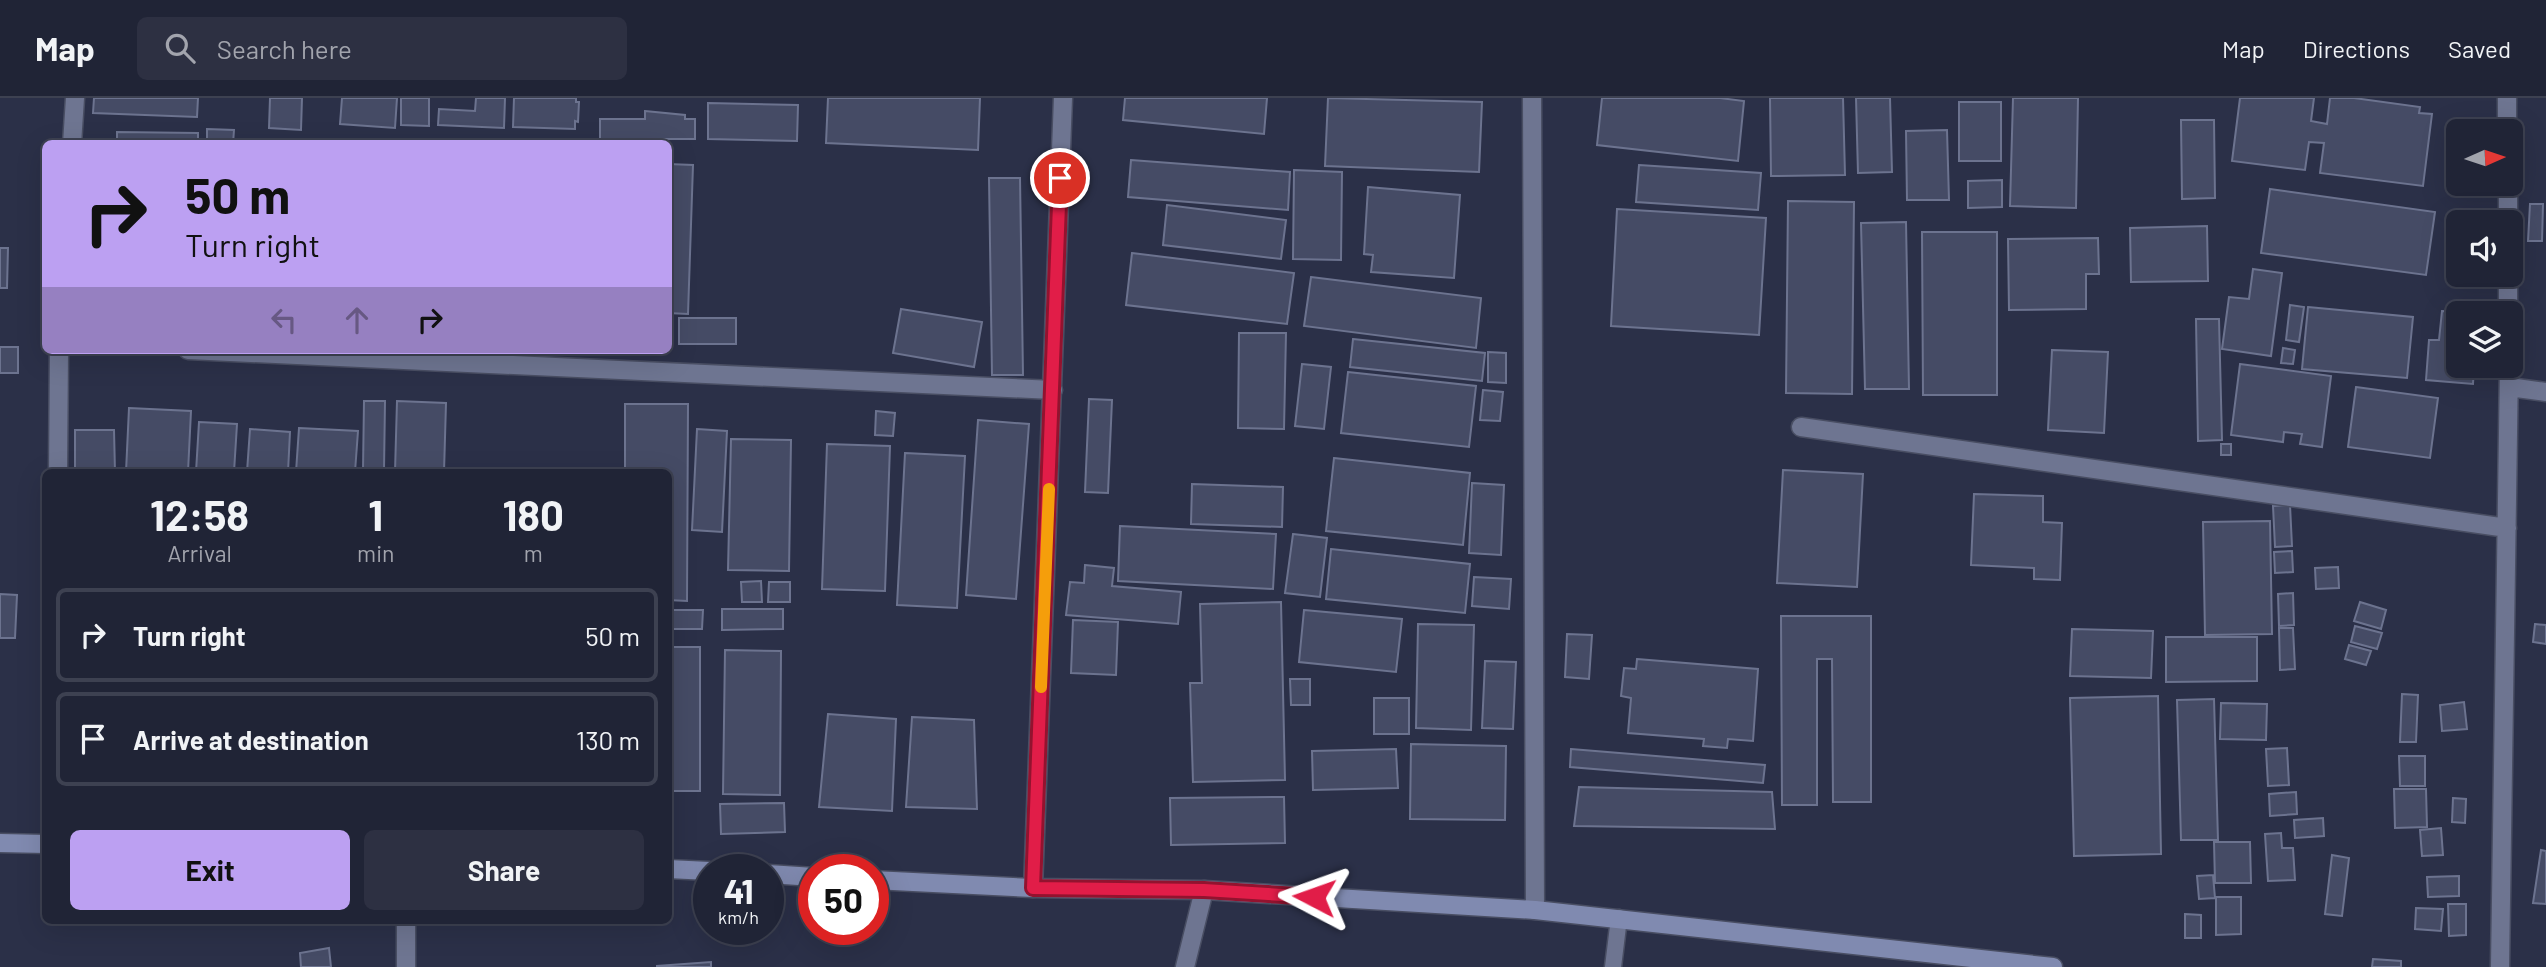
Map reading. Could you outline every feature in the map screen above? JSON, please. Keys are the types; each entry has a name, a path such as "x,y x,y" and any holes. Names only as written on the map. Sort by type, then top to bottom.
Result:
{"main road":[{"path":"0,843 42,844"},
{"path":"672,869 693,870"},
{"path":"889,881 1033,888 1204,890 1535,910 2005,964 2053,967"}],"street":[{"path":"72,140 75,98"},
{"path":"1033,888 1063,98"},
{"path":"1532,98 1535,910"},
{"path":"2507,98 2507,119"},
{"path":"58,469 59,354"},
{"path":"274,354 1053,390"},
{"path":"2500,967 2509,378"},
{"path":"2509,387 2546,392"},
{"path":"1801,427 2507,528"},
{"path":"1185,967 1204,890"},
{"path":"406,924 406,967"}],"lane":[{"path":"1612,967 1619,918"}],"building":[{"path":"94,98 198,98 197,117 93,113"},
{"path":"270,98 302,98 301,130 269,128"},
{"path":"342,98 397,98 395,128 340,124"},
{"path":"401,98 429,98 429,126 401,125"},
{"path":"476,98 505,98 504,128 438,125 439,109 475,111"},
{"path":"514,98 576,98 576,102 579,102 575,129 513,127"},
{"path":"828,98 980,98 978,150 826,143"},
{"path":"1125,98 1267,98 1264,134 1123,120"},
{"path":"1328,98 1482,102 1479,172 1325,166"},
{"path":"1602,98 1720,98 1744,101 1738,161 1597,145"},
{"path":"1770,98 1843,98 1845,175 1771,176"},
{"path":"1856,98 1890,98 1892,172 1858,173"},
{"path":"2013,98 2078,98 2076,208 2010,206"},
{"path":"2240,98 2314,98 2311,121 2327,124 2330,98 2354,98 2420,107 2419,113 2432,114 2423,186 2320,173 2324,143 2309,142 2305,170 2232,161"},
{"path":"1959,102 2001,102 2001,161 1959,161"},
{"path":"708,103 798,105 797,141 708,139"},
{"path":"645,111 685,115 685,119 695,119 695,139 600,139 600,119 645,119"},
{"path":"2181,120 2214,120 2215,198 2182,199"},
{"path":"207,129 234,130 233,140 207,140"},
{"path":"1947,130 1949,200 1907,200 1906,131"},
{"path":"117,132 198,133 198,140 117,140"},
{"path":"1131,160 1290,172 1288,210 1128,197"},
{"path":"672,164 693,165 688,314 672,313"},
{"path":"1639,165 1761,173 1758,210 1636,202"},
{"path":"1294,170 1342,172 1341,260 1293,259"},
{"path":"989,178 1020,178 1023,375 992,375"},
{"path":"2002,180 2002,207 1968,208 1968,181"},
{"path":"1368,187 1460,195 1454,278 1371,272 1373,255 1364,254"},
{"path":"2270,189 2435,212 2426,275 2261,253"},
{"path":"1788,201 1854,202 1852,394 1786,393"},
{"path":"2530,204 2543,204 2542,241 2528,241"},
{"path":"1167,205 1286,220 1281,259 1163,245"},
{"path":"1617,209 1766,218 1759,335 1611,326"},
{"path":"1906,222 1909,389 1865,389 1861,223"},
{"path":"2207,226 2208,281 2131,282 2130,228"},
{"path":"1922,232 1997,232 1997,395 1923,395"},
{"path":"2098,238 2099,274 2086,274 2086,309 2009,310 2008,239"},
{"path":"0,248 8,248 7,288 0,288"},
{"path":"1132,253 1294,273 1287,324 1126,305"},
{"path":"2253,269 2282,273 2271,356 2222,349 2229,297 2249,299"},
{"path":"1311,277 1481,298 1476,348 1304,326"},
{"path":"2290,305 2304,307 2299,342 2286,340"},
{"path":"2308,307 2413,317 2407,378 2302,369"},
{"path":"901,309 982,322 974,367 893,353"},
{"path":"2442,311 2446,311 2446,378 2473,378 2473,384 2426,380 2429,340 2439,340"},
{"path":"679,318 736,318 736,344 679,344"},
{"path":"2196,319 2219,319 2222,440 2198,441"},
{"path":"1239,333 1286,333 1284,429 1238,428"},
{"path":"1353,339 1485,353 1482,381 1350,367"},
{"path":"0,347 18,347 18,373 0,373"},
{"path":"2283,348 2295,350 2293,364 2281,363"},
{"path":"2052,350 2108,352 2104,433 2048,430"},
{"path":"1488,352 1506,353 1506,383 1488,382"},
{"path":"1302,364 1331,367 1324,429 1295,426"},
{"path":"2240,364 2331,376 2322,447 2300,444 2302,434 2284,432 2283,442 2231,435"},
{"path":"1348,372 1476,386 1469,447 1341,433"},
{"path":"2356,387 2438,398 2430,458 2348,447"},
{"path":"1483,390 1503,392 1500,421 1480,420"},
{"path":"1089,399 1112,400 1108,493 1085,492"},
{"path":"364,401 385,401 384,469 363,469"},
{"path":"397,401 446,403 444,469 395,469"},
{"path":"625,404 688,404 687,601 672,600 672,469 625,469"},
{"path":"129,408 191,411 188,469 126,469"},
{"path":"876,411 895,413 893,436 875,435"},
{"path":"978,420 1029,424 1016,599 966,595"},
{"path":"199,422 237,424 234,469 196,469"},
{"path":"299,428 358,431 355,469 296,469"},
{"path":"250,429 290,432 288,469 247,469"},
{"path":"697,429 727,431 722,532 692,530"},
{"path":"75,430 114,430 115,469 75,469"},
{"path":"731,439 791,440 789,571 728,570"},
{"path":"827,444 890,446 885,591 822,589"},
{"path":"2221,444 2231,444 2231,455 2221,455"},
{"path":"905,453 965,456 957,608 897,605"},
{"path":"1334,458 1470,473 1463,545 1326,531"},
{"path":"1783,470 1863,474 1857,587 1777,583"},
{"path":"1472,483 1504,485 1501,555 1469,553"},
{"path":"1192,484 1283,487 1282,527 1191,524"},
{"path":"1974,494 2043,496 2043,522 2062,523 2060,580 2034,579 2034,568 1971,565"},
{"path":"2290,505 2292,546 2275,547 2273,506"},
{"path":"2270,521 2272,634 2205,635 2203,522"},
{"path":"1120,526 1276,534 1273,589 1118,581"},
{"path":"1293,534 1327,538 1320,597 1285,593"},
{"path":"1331,549 1470,564 1465,613 1326,599"},
{"path":"2292,551 2293,572 2275,573 2274,552"},
{"path":"1085,565 1114,568 1112,586 1181,592 1178,624 1066,615 1070,582 1084,583"},
{"path":"2338,567 2339,588 2316,589 2315,568"},
{"path":"1474,577 1511,579 1509,609 1472,606"},
{"path":"761,581 762,602 742,602 741,582"},
{"path":"769,582 790,582 790,602 768,602"},
{"path":"2293,593 2294,625 2279,626 2278,594"},
{"path":"0,594 17,595 15,638 0,638"},
{"path":"1281,602 1285,780 1193,782 1190,683 1202,683 1200,604"},
{"path":"2360,602 2386,610 2381,629 2354,621"},
{"path":"722,609 783,609 783,629 722,630"},
{"path":"672,610 703,610 702,629 672,629"},
{"path":"1304,610 1402,619 1396,672 1299,662"},
{"path":"1781,616 1871,616 1871,802 1833,802 1832,659 1817,659 1817,805 1782,805"},
{"path":"1073,620 1118,622 1116,675 1071,673"},
{"path":"1418,624 1474,625 1471,730 1416,728"},
{"path":"2535,624 2546,625 2546,644 2533,642"},
{"path":"2355,626 2382,633 2377,649 2351,642"},
{"path":"2279,628 2293,628 2295,669 2280,670"},
{"path":"2072,629 2153,631 2151,678 2070,676"},
{"path":"1567,634 1592,635 1589,679 1565,677"},
{"path":"2166,637 2257,637 2257,681 2166,682"},
{"path":"2349,645 2371,651 2366,665 2345,659"},
{"path":"672,647 700,647 700,791 672,791"},
{"path":"725,650 781,651 780,795 723,794"},
{"path":"1637,659 1758,669 1753,741 1728,739 1727,748 1703,746 1704,739 1628,733 1631,698 1621,696 1624,668 1636,669"},
{"path":"1485,661 1516,662 1513,729 1482,728"},
{"path":"1290,679 1310,679 1310,705 1291,705"},
{"path":"2402,694 2418,695 2416,742 2400,742"},
{"path":"2158,696 2161,854 2074,856 2070,698"},
{"path":"1374,698 1409,698 1409,734 1374,734"},
{"path":"2214,699 2218,840 2181,840 2177,700"},
{"path":"2464,702 2467,729 2442,731 2440,705"},
{"path":"2221,703 2267,704 2266,740 2220,739"},
{"path":"828,714 896,719 892,811 819,807"},
{"path":"912,717 974,720 977,809 906,807"},
{"path":"1411,744 1506,746 1505,820 1410,819"},
{"path":"2287,748 2289,785 2268,786 2266,749"},
{"path":"1396,749 1398,788 1313,790 1312,751"},
{"path":"1571,749 1765,765 1763,783 1570,767"},
{"path":"2399,756 2425,756 2425,786 2400,786"},
{"path":"1579,787 1772,792 1775,829 1574,826"},
{"path":"2394,789 2426,789 2427,827 2395,828"},
{"path":"2296,792 2297,814 2270,816 2269,794"},
{"path":"1284,797 1285,843 1171,845 1170,798"},
{"path":"2453,798 2466,799 2465,823 2452,822"},
{"path":"784,803 785,832 721,834 720,804"},
{"path":"2323,818 2324,836 2295,838 2294,820"},
{"path":"2441,828 2443,855 2422,856 2420,830"},
{"path":"2281,833 2282,848 2293,848 2295,880 2268,881 2265,834"},
{"path":"2214,842 2250,842 2251,883 2215,883"},
{"path":"2541,850 2546,851 2546,904 2533,903"},
{"path":"2332,855 2349,858 2342,916 2325,914"},
{"path":"2213,875 2215,898 2199,899 2197,876"},
{"path":"2459,876 2459,896 2428,897 2427,877"},
{"path":"2216,897 2241,897 2241,934 2216,935"},
{"path":"2448,904 2466,904 2466,935 2449,936"},
{"path":"2416,908 2443,909 2441,931 2415,929"},
{"path":"2185,914 2201,915 2201,938 2185,938"},
{"path":"329,948 331,967 301,967 300,953"},
{"path":"2373,959 2401,961 2401,967 2372,967"},
{"path":"711,962 711,967 657,967 657,966"}],"slow traffic":[{"path":"1041,687 1049,489"}],"route":[{"path":"1060,178 1033,888 1204,890 1314,897"}]}
